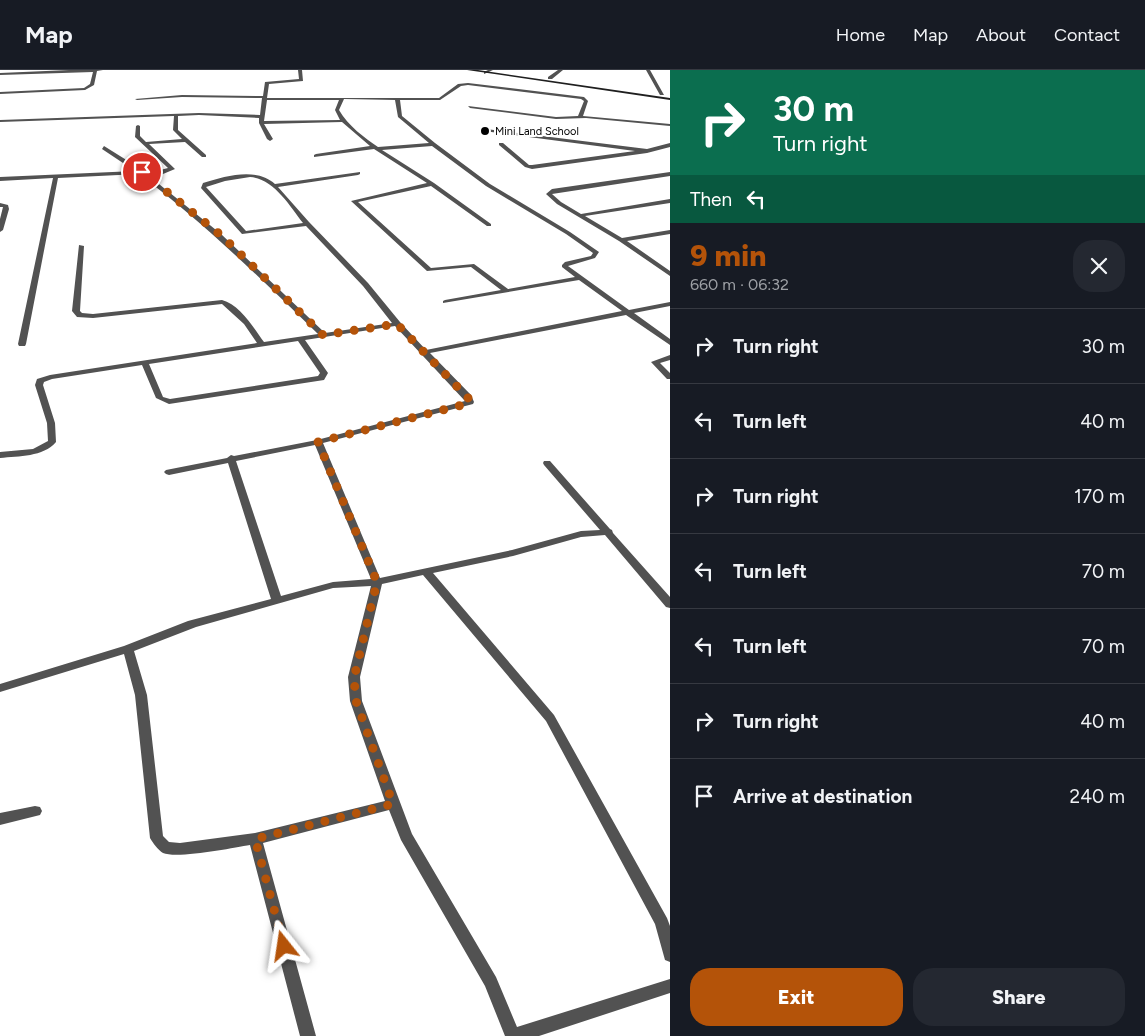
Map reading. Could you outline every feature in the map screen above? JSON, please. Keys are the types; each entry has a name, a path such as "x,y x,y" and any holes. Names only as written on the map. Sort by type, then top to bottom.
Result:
{"main road":[{"path":"469,70 488,71 670,97"},
{"path":"495,70 662,94 670,97"}],"street":[{"path":"0,92 85,88 92,85 95,70"},
{"path":"0,74 6,72 102,70"},
{"path":"270,139 261,123 260,117 267,83 301,80 300,70"},
{"path":"550,78 561,70"},
{"path":"601,70 616,72"},
{"path":"648,70 662,94"},
{"path":"137,99 195,96 341,99 349,96 440,99 460,85 468,84 582,98 586,101 580,117"},
{"path":"397,98 400,116 432,144 488,184 596,252 593,257 563,265 670,343"},
{"path":"341,99 337,110 343,121 377,148 489,225"},
{"path":"470,107 556,118 580,117 670,125"},
{"path":"0,122 176,115 260,117"},
{"path":"176,115 174,128 204,156"},
{"path":"261,123 343,121"},
{"path":"0,179 144,174 161,173 172,169 137,136 138,126"},
{"path":"486,130 647,151"},
{"path":"146,143 186,140"},
{"path":"316,156 377,148 432,144"},
{"path":"501,144 526,166 530,167 647,151 670,145"},
{"path":"152,149 192,145"},
{"path":"104,148 144,174 222,236 323,335"},
{"path":"274,186 358,173"},
{"path":"670,174 549,193 560,203 660,263 670,274"},
{"path":"22,344 56,176"},
{"path":"169,472 318,442 470,402 468,397 397,324 387,309 350,266 265,178 252,176 210,182 203,187 244,233 308,224"},
{"path":"432,184 354,201 430,270 472,265 505,290"},
{"path":"582,215 670,201"},
{"path":"0,205 6,206 1,226"},
{"path":"621,240 670,232"},
{"path":"81,246 76,311 80,315 93,316 222,302 226,303 247,324 262,345"},
{"path":"445,302 580,278"},
{"path":"425,352 670,304"},
{"path":"0,455 39,450 52,442 51,423 39,385 43,379 397,324"},
{"path":"145,363 160,398 169,402 321,378 324,373 300,339"},
{"path":"670,357 655,362 670,377"},
{"path":"318,442 377,582 354,678 356,701 406,836 491,982 514,1036 670,986"},
{"path":"231,458 277,600"},
{"path":"547,463 670,604"},
{"path":"0,688 128,649 192,624 333,585 377,582 513,553 581,534 609,532"},
{"path":"426,572 550,718 662,923 670,955"},
{"path":"128,649 140,695 157,838 166,848 174,849 255,839 393,804"},
{"path":"0,819 35,811"},
{"path":"255,839 308,1036"}],"place":[{"name":"Mini Land School","path":"485,131"}],"route":[{"path":"142,172 222,236 323,335 397,324 470,400 466,404 318,442 377,582 354,678 354,686 356,701 393,804 255,839 284,946"}]}
